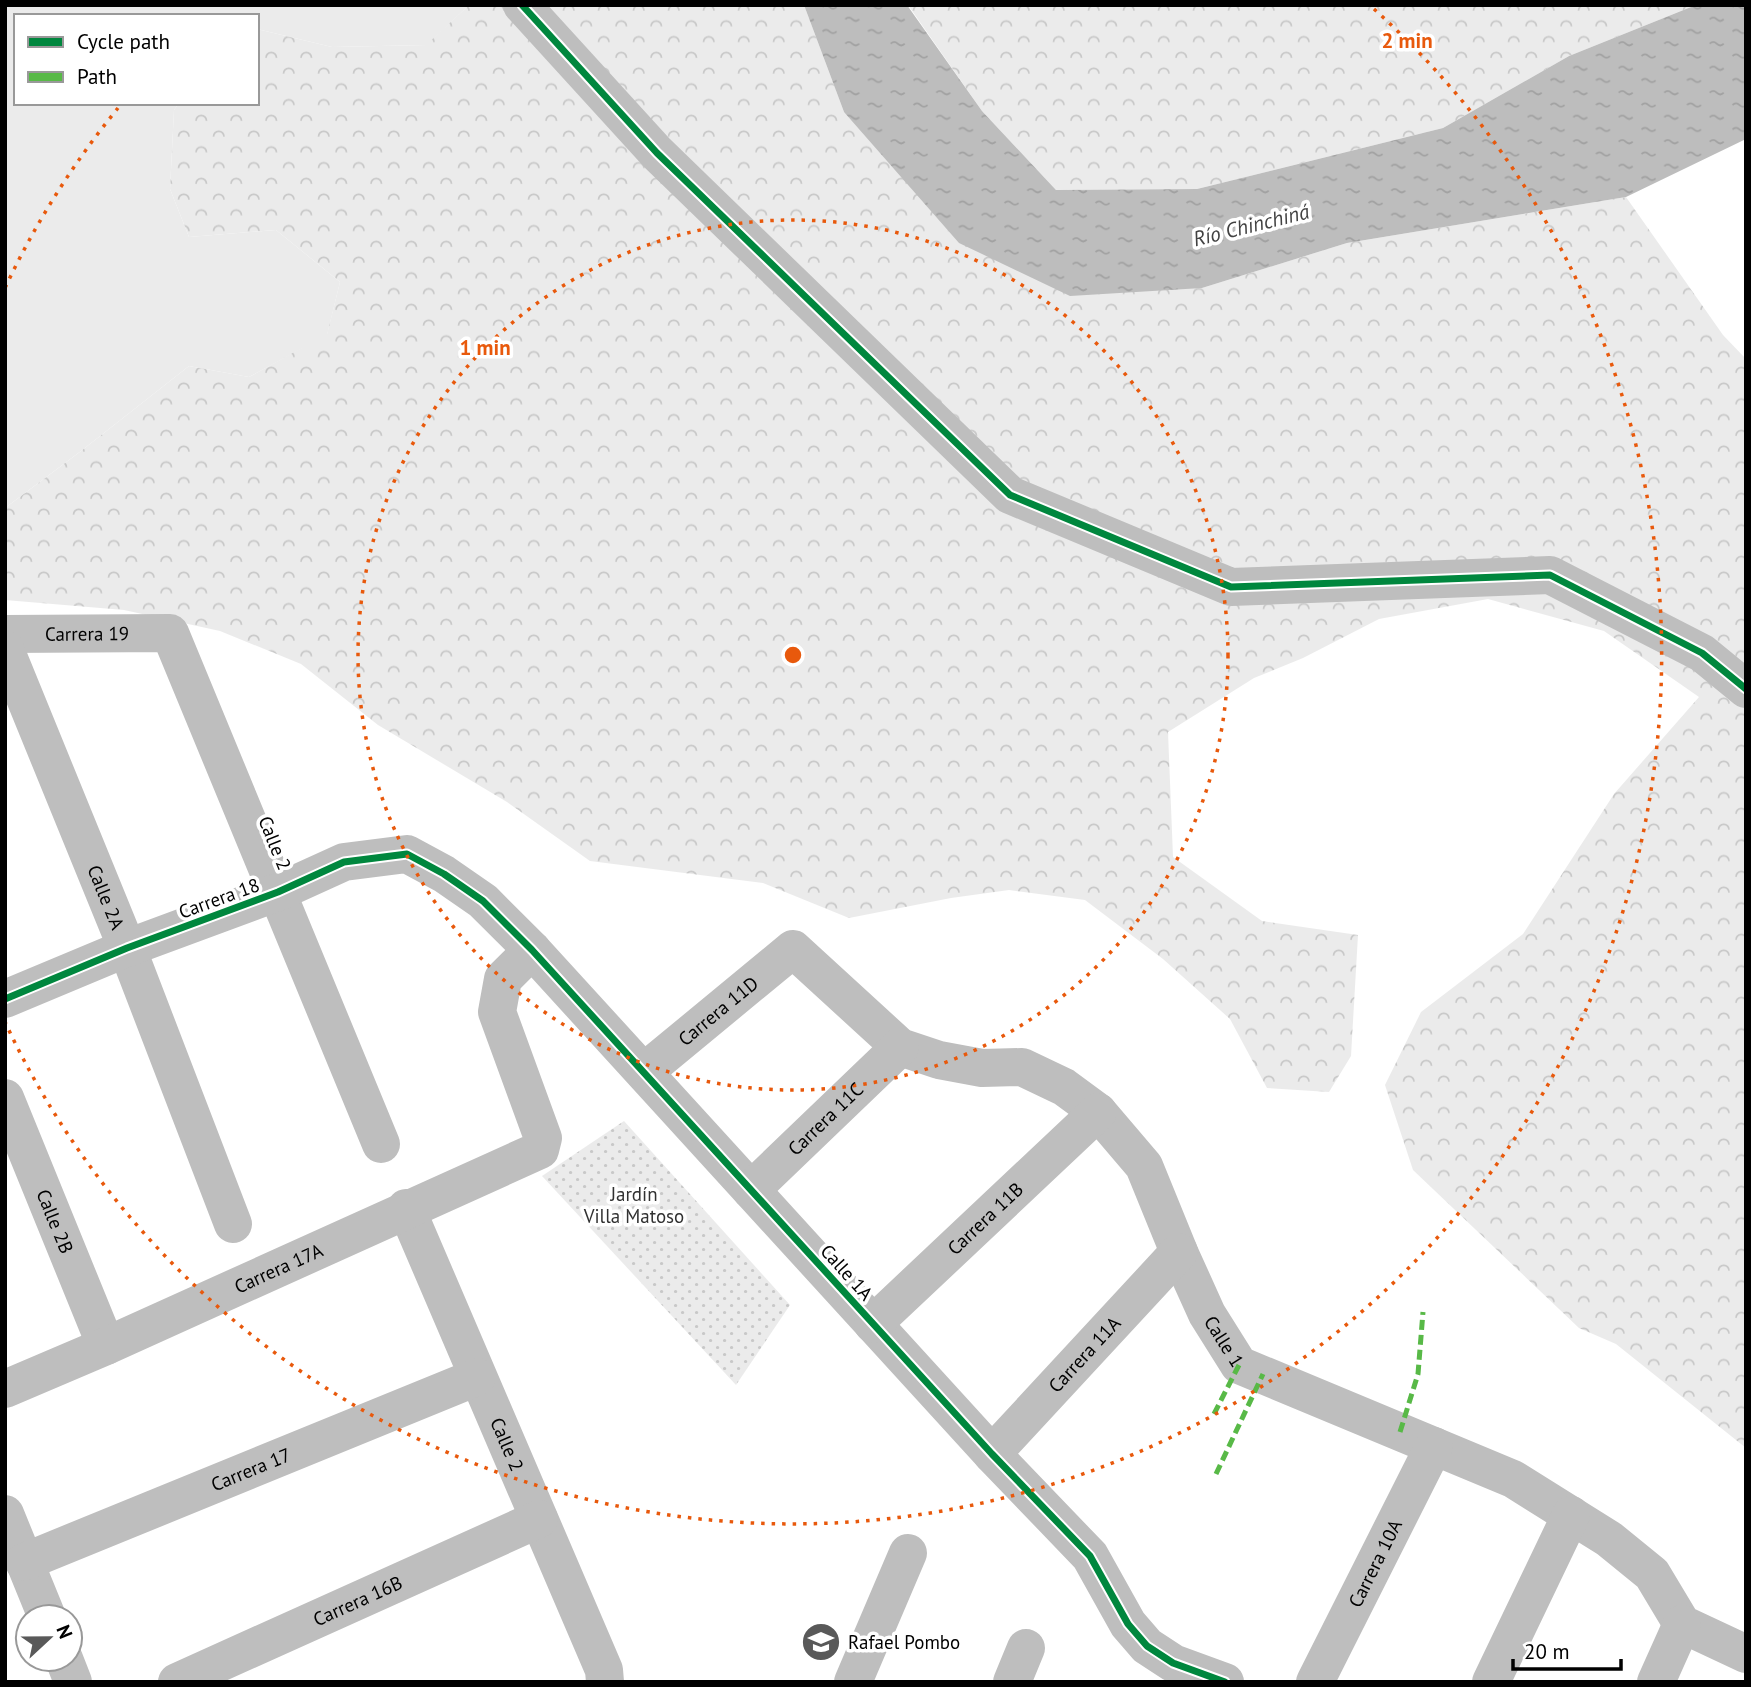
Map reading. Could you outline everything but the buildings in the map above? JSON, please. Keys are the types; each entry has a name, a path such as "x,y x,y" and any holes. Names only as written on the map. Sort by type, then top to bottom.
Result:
{"street":[{"path":"522,5 657,153 1010,495 1231,587 1550,575 1702,653 1746,689"},
{"name":"Carrera 19","path":"5,634 170,633"},
{"name":"Calle 2","path":"170,633 381,1144"},
{"name":"Calle 2A","path":"5,649 127,948 233,1224"},
{"name":"Carrera 18","path":"5,999 127,948 278,892 344,862 407,854 444,874"},
{"name":"Calle 1A","path":"444,874 484,901 532,950 992,1454 1090,1556 1128,1624 1147,1646 1174,1663 1226,1682"},
{"name":"Calle 1","path":"793,949 900,1047 939,1060 982,1068 1022,1067 1064,1087 1098,1112 1144,1166 1207,1314 1239,1364 1513,1479 1609,1538 1652,1574 1682,1623"},
{"name":"Carrera 11D","path":"644,1072 793,949"},
{"name":"Carrera 17A","path":"5,1389 107,1346 406,1208 540,1150 543,1138 497,1012 503,979 532,950"},
{"name":"Carrera 11C","path":"751,1190 900,1047"},
{"name":"Calle 2B","path":"5,1098 107,1346"},
{"name":"Carrera 11B","path":"873,1324 1098,1112"},
{"name":"Calle 2","path":"406,1208 539,1519 596,1678"},
{"name":"Carrera 11A","path":"992,1454 1179,1252"},
{"name":"Carrera 17","path":"24,1562 477,1377"},
{"name":"Carrera 10A","path":"1315,1682 1434,1446"},
{"path":"5,1514 41,1603"},
{"path":"1491,1682 1570,1515"},
{"name":"Carrera 16B","path":"177,1682 539,1519"},
{"path":"853,1682 908,1553"},
{"path":"1656,1682 1682,1623 1746,1654"}],"green space":[{"path":"5,5 469,5 427,45 332,47 259,29 259,14 14,14 14,105 178,105 174,110 170,189 189,237 276,230 340,282 327,335 249,377 189,366 5,508"},
{"path":"469,5 804,5 844,112 1202,288 1347,243 1626,197 1723,335 1746,359 1746,1448 1616,1344 1579,1328 1413,1170 1385,1085 1421,1012 1523,934 1614,794 1699,697 1604,631 1488,599 1379,619 1303,658 1254,678 1168,732 1173,857 1262,921 1358,935 1351,1056 1329,1092 1267,1088 1230,1019 1163,959 1085,900 1009,890 951,898 849,918 763,883 590,861 507,802 378,725 301,664 220,631 124,610 5,600 5,508 189,366 249,377 327,334 340,282 276,230 189,237 170,189 174,110 178,105 259,105 259,29 332,47 426,45"},
{"path":"908,5 1696,5 1569,56 1443,128 1197,189 1056,190 982,111"},
{"name":"Jardín Villa Matoso","path":"624,1121 790,1305 736,1385 542,1176"}],"water":[{"name":"Río Chinchiná","path":"804,5 907,5 982,111 1056,190 1197,189 1443,128 1569,56 1696,5 1746,5 1746,139 1626,197 1347,243 1202,288 1070,296 959,243 844,112"}],"marked path":[{"path":"1400,1432 1418,1374 1423,1312"},
{"path":"1214,1414 1239,1365"},
{"path":"1216,1474 1263,1374"}],"cycle path":[{"path":"522,5 657,153 1010,495 1231,587 1550,575 1702,653 1746,689"},
{"path":"5,999 127,948 278,892 344,862 407,854 444,874 483,901 532,950 992,1454 1090,1556 1128,1624 1147,1646 1173,1663 1225,1682"}],"place":[{"name":"Rafael Pombo","path":"821,1642"}]}
